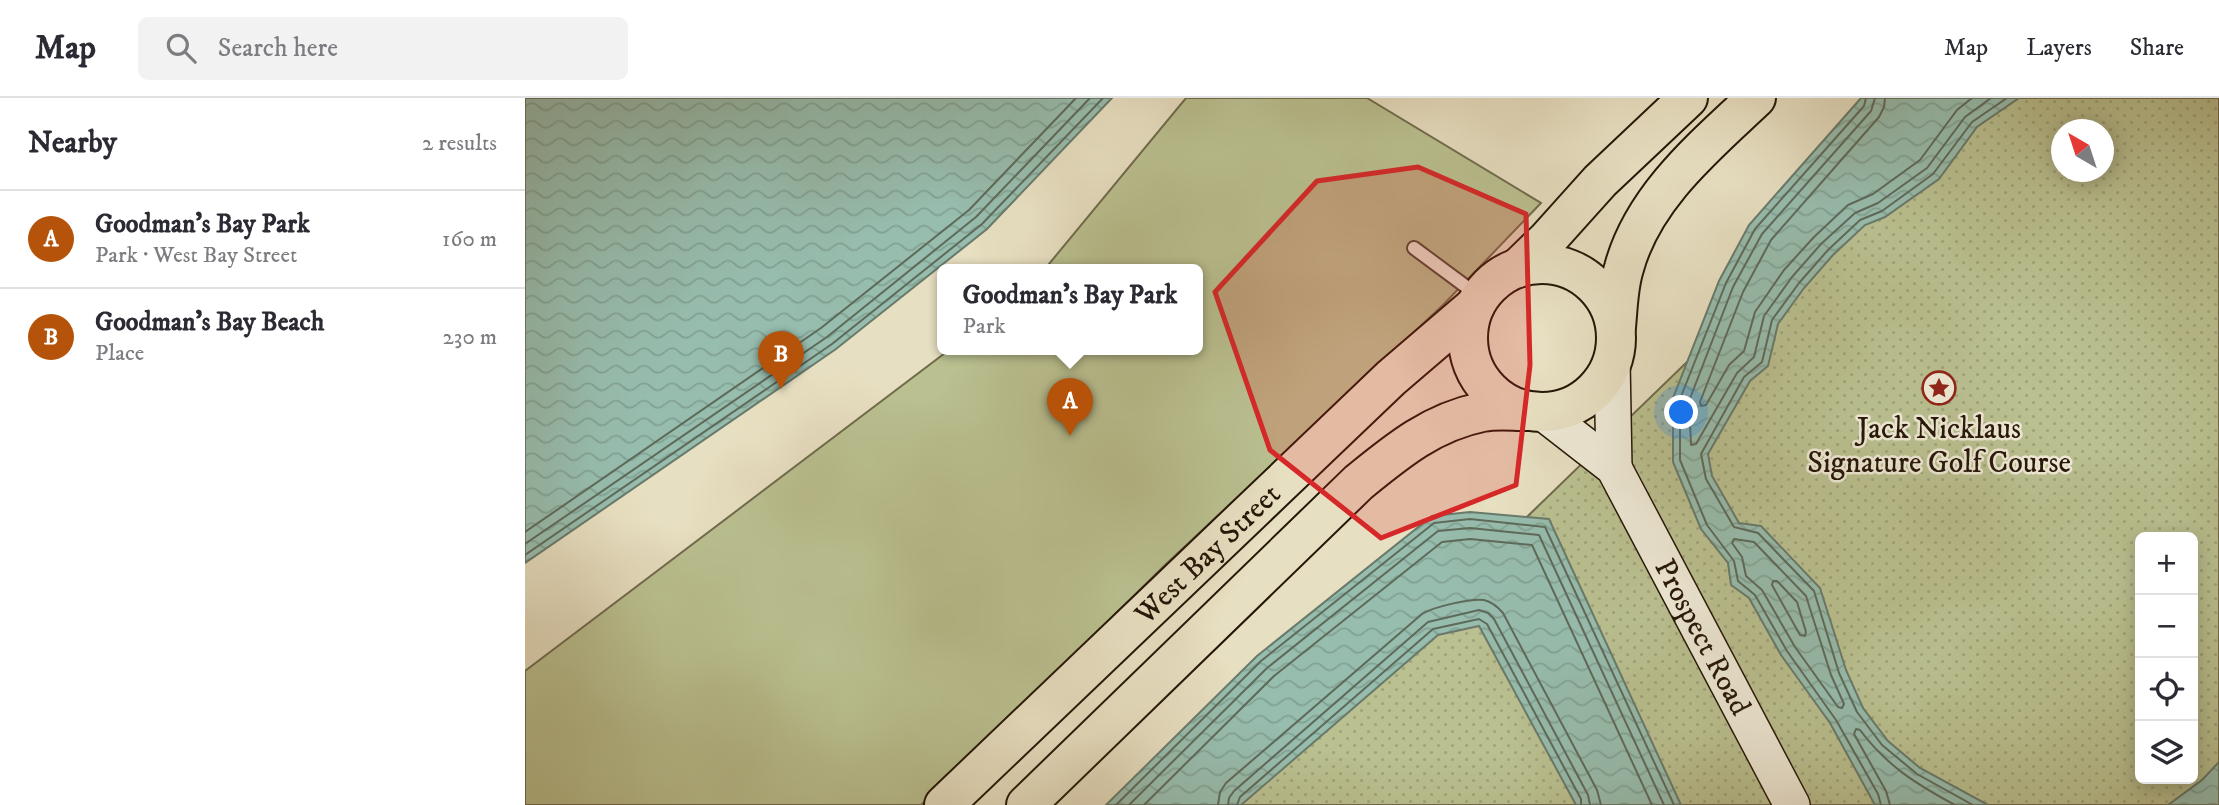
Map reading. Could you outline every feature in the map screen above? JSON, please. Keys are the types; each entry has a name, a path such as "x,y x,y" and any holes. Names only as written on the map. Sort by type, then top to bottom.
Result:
{"main road":[{"path":"1688,98 1600,181 1547,240 1518,268 1501,277 1478,302 1468,331 1472,364 1491,393 1508,405 1534,412 1559,411 1581,401 1605,378 1614,348 1623,269 1630,248 1670,182 1756,98"},
{"path":"1518,268 1553,265 1582,276 1609,306 1614,348"},
{"name":"West Bay Street","path":"944,805 1391,378 1478,302"},
{"name":"West Bay Street","path":"1026,805 1359,482 1403,445 1427,430 1474,414 1534,412"}],"street":[{"name":"Prospect Road","path":"1614,348 1614,468"},
{"name":"Prospect Road","path":"1534,412 1614,468 1792,805"}],"lane":[{"path":"1413,248 1478,302"}],"highlighted area":[{"path":"1418,167 1526,214 1530,365 1516,485 1381,538 1270,450 1215,292 1317,181"}],"shaded area":[{"path":"1186,98 1367,98 1541,203 1443,305 1164,566 921,805 525,805 525,671 942,355 1203,355 1203,264 1049,264"},
{"name":"Jack Nicklaus Signature Golf Course","path":"1934,98 2219,98 2219,805 1143,805 1500,543 1814,239"}],"water":[{"path":"525,98 1112,98 987,229 943,264 937,264 937,269 836,349 525,563"},
{"path":"1861,98 2019,98 1977,127 1939,179 1885,217 1865,225 1833,255 1804,288 1778,324 1768,366 1750,381 1708,454 1712,476 1739,523 1761,526 1820,588 1846,670 1863,708 1888,741 1920,768 1988,805 1875,805 1830,723 1781,655 1749,598 1731,585 1728,563 1701,529 1673,462 1673,398 1719,281 1749,225"},
{"path":"1470,512 1549,519 1681,805 1576,805 1479,626 1438,635 1241,805 1106,805 1257,656 1432,516"},
{"path":"2219,762 2219,805 2168,805 2198,784"}],"place":[{"name":"Jack Nicklaus Signature Golf Course","path":"1939,388"},
{"name":"Goodman's Bay Beach","path":"781,389"},
{"name":"Goodman's Bay Park","path":"1070,436"}]}
